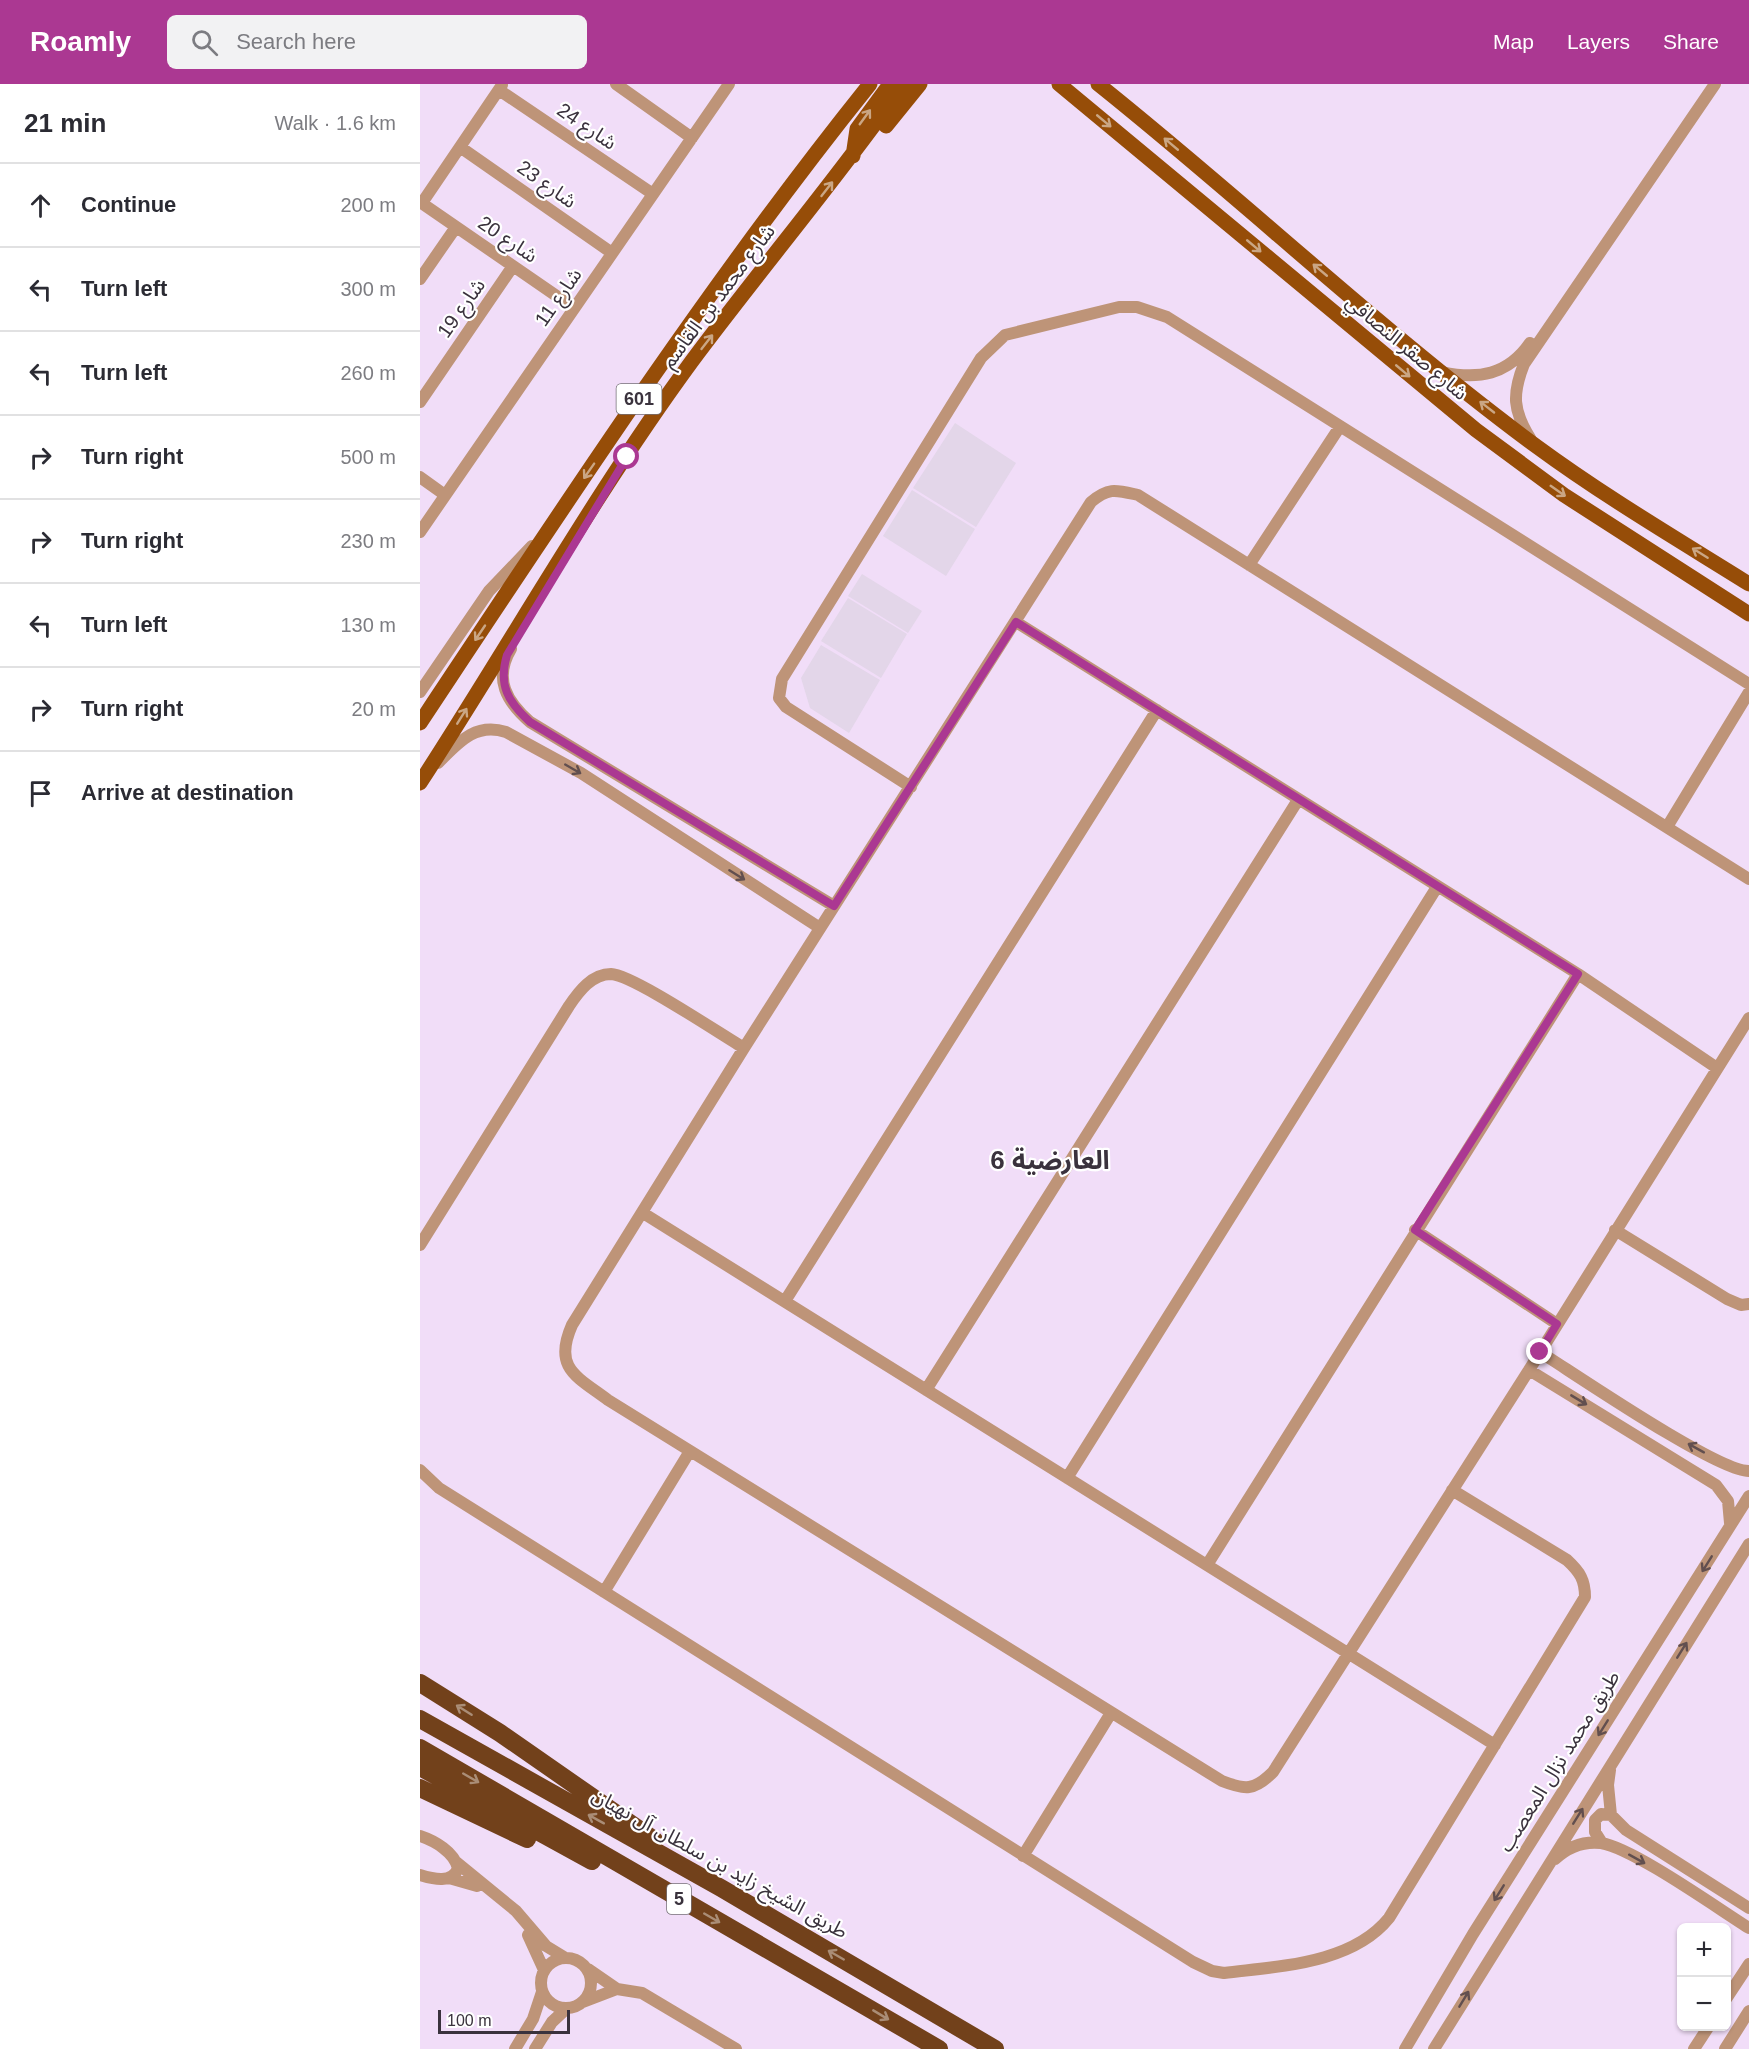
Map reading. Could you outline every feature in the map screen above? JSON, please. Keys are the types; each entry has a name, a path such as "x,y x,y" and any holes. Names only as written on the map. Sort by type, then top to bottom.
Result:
{"highway":[{"path":"420,1683 582,1789 721,1888"},
{"name":"طريق الشيخ زايد بن سلطان آل نهيان","path":"420,1719 721,1888 995,2049"},
{"name":"5","path":"420,1748 939,2049"},
{"path":"420,1767 584,1858"},
{"path":"420,1788 557,1852 629,1870"}],"main road":[{"path":"837,125 861,84"},
{"name":"شارع محمد بن القاسم","path":"420,723 551,526 770,213 870,84"},
{"path":"853,156 857,129 890,84"},
{"name":"شارع محمد بن القاسم","path":"423,779 627,457 692,362 853,156 904,84"},
{"path":"853,156 876,138 920,84"},
{"name":"شارع صقر النصافي","path":"1059,84 1476,430 1564,495 1749,614"},
{"name":"شارع صقر النصافي","path":"1098,84 1442,372 1534,444 1582,478 1749,584"},
{"path":"1102,84 1121,103"},
{"path":"692,362 679,362 676,353 756,246 770,213"}],"street":[{"path":"616,84 692,138"},
{"name":"شارع 11","path":"420,532 729,84"},
{"path":"1442,372 1460,376 1483,376 1507,367 1518,358 1706,84"},
{"path":"1534,444 1517,415 1516,384 1524,364 1715,84"},
{"path":"421,203 501,87"},
{"name":"شارع 24","path":"501,87 653,194"},
{"name":"شارع 23","path":"460,147 612,253"},
{"name":"شارع 20","path":"421,203 574,308"},
{"path":"420,279 456,227"},
{"name":"شارع 19","path":"420,402 513,266"},
{"path":"911,787 786,707 779,698 782,679 981,357 1005,335 1047,323 1119,308 1137,307 1167,317 1339,428 1749,684"},
{"path":"1249,565 1339,428"},
{"path":"627,457 507,655 503,672 504,692 516,710 530,722 834,906"},
{"path":"420,477 445,495"},
{"path":"1749,879 1138,495 1117,490 1103,492 1091,502 744,1048 572,1325 565,1342 563,1356 570,1370 589,1386 690,1450 1222,1781 1243,1788 1252,1787 1262,1783 1273,1772 1529,1370 1749,1018"},
{"path":"420,692 489,591 551,526"},
{"path":"1016,622 1578,974 1717,1068"},
{"path":"1667,827 1749,692"},
{"path":"785,1301 1157,710"},
{"path":"522,740 516,731 518,725 522,721 530,722"},
{"path":"423,779 465,736 477,730 495,728 522,740 581,773 820,928"},
{"path":"927,1390 1298,800"},
{"path":"1067,1478 1437,887"},
{"path":"1207,1565 1415,1230 1578,974"},
{"path":"420,1245 569,1006 585,986 598,976 624,976 744,1048"},
{"path":"643,1213 1495,1745"},
{"path":"1415,1230 1557,1324"},
{"path":"1615,1230 1727,1299 1741,1305 1749,1304"},
{"path":"1540,1352 1677,1438 1733,1469 1749,1471"},
{"path":"1529,1370 1667,1453 1723,1492 1731,1508 1728,1530"},
{"path":"1667,1453 1677,1438"},
{"path":"604,1592 690,1450"},
{"path":"420,1470 439,1488 1202,1968 1224,1972 1315,1958 1351,1948 1375,1935 1389,1918 1585,1597 1585,1583 1579,1571 1567,1560 1452,1490"},
{"name":"طريق محمد نزال المعصب","path":"1405,2049 1473,1934 1749,1496"},
{"path":"1435,2048 1749,1544"},
{"path":"1727,1579 1749,1561"},
{"path":"1023,1856 1111,1713"},
{"path":"1610,1766 1608,1785 1611,1815"},
{"path":"1602,1843 1595,1832 1595,1820 1601,1814 1611,1815 1640,1840 1749,1908"},
{"path":"420,1836 437,1844 474,1879 508,1903 546,1946 564,1957 578,1960 588,1970 617,1989 642,1993 653,1998 736,2049"},
{"path":"1547,1865 1564,1850 1575,1845 1602,1843 1615,1847 1643,1862 1749,1929"},
{"path":"449,1878 457,1872 456,1862"},
{"path":"420,1875 449,1878 472,1884 504,1906 526,1931 544,1970"},
{"path":"564,1957 556,1959 544,1970 540,1984 542,1992 552,2004 567,2008"},
{"path":"1731,1991 1749,1964"},
{"path":"583,2002 592,1983 588,1970"},
{"path":"535,2049 552,2022 567,2008 617,1989"},
{"path":"515,2049 533,2019 542,1992"},
{"path":"1412,2049 1430,2009"},
{"path":"1725,2049 1749,2011"},
{"path":"1694,2049 1706,2031"}],"shaded area":[{"path":"955,423 1016,463 976,527 913,488"},
{"path":"912,490 975,529 946,576 883,536"},
{"path":"862,574 922,611 908,633 848,596"},
{"path":"848,598 907,634 881,678 821,641"},
{"path":"821,645 880,680 849,733 810,708 801,678"}],"district":[{"name":"العارضية 6","path":"1050,1160"}],"route":[{"path":"627,457 507,655 502,682 504,692 516,710 530,722 834,906 1016,622 1578,974 1415,1230 1557,1324 1540,1352"}]}
